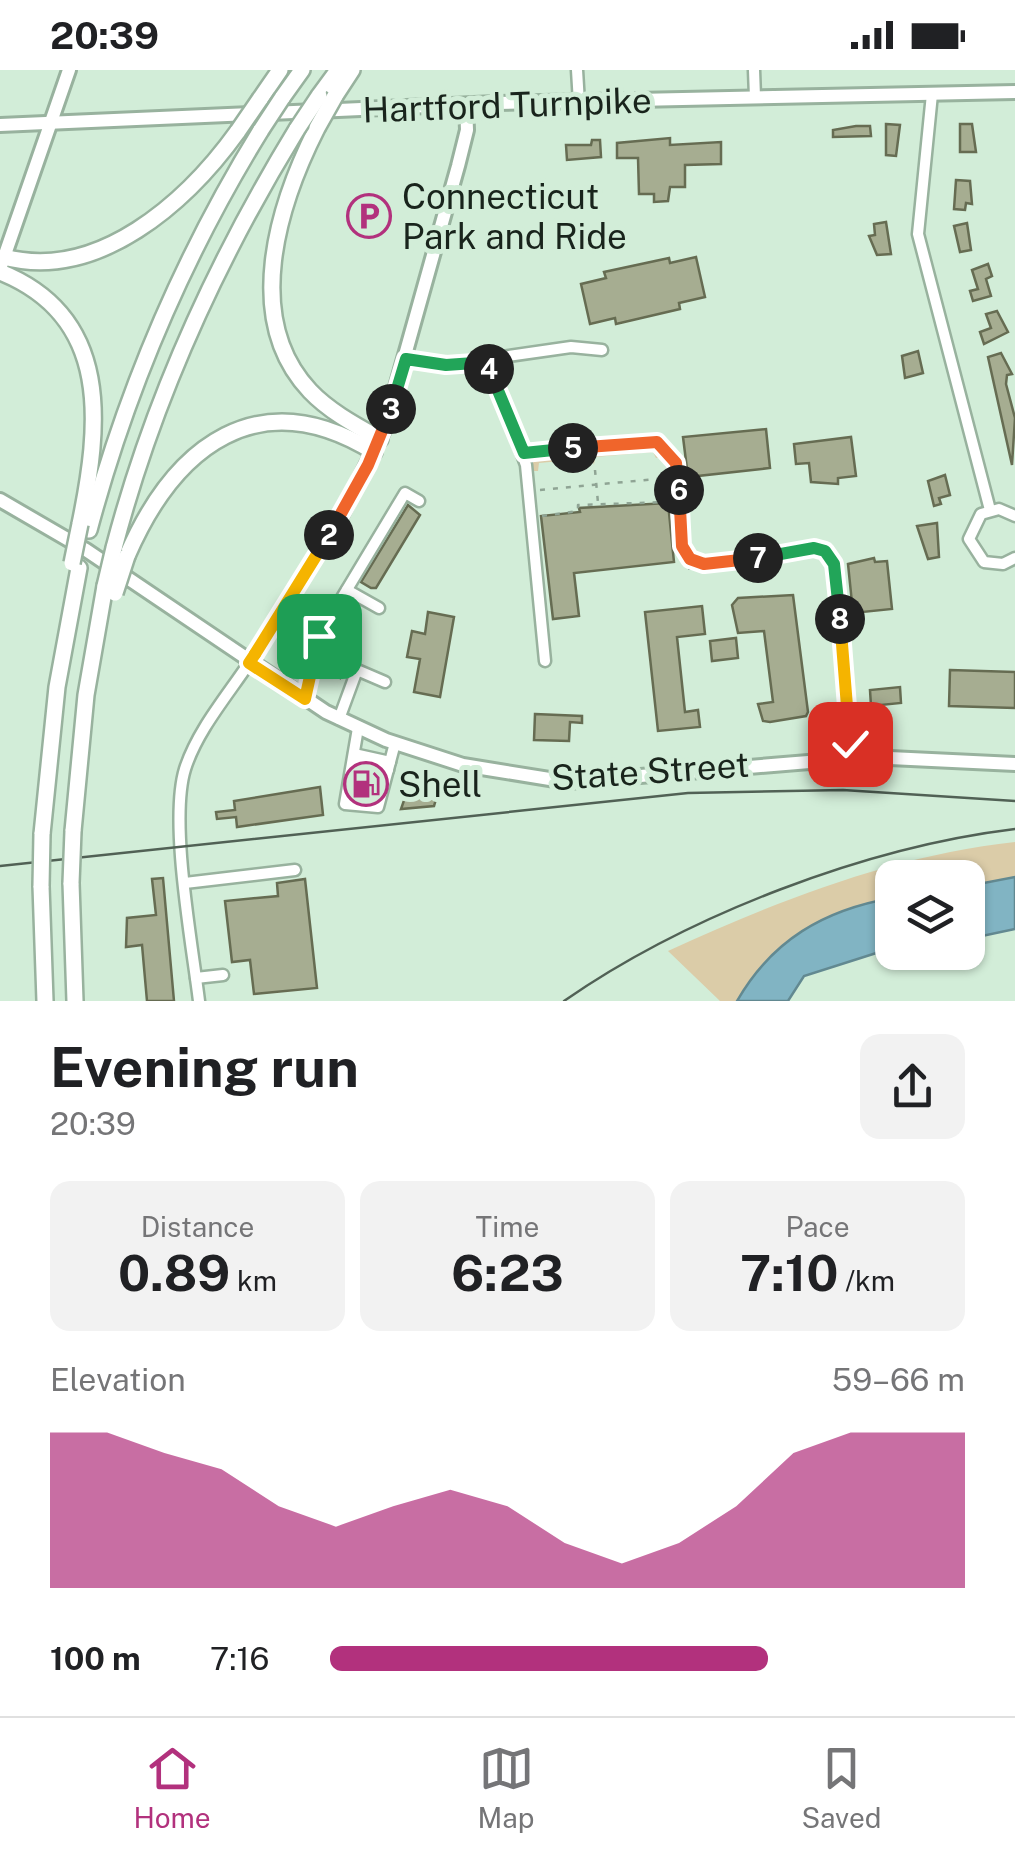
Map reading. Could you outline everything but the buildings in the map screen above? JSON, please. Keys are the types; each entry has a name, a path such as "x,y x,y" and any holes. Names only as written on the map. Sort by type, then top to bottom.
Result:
{"highway":[{"path":"2,266 66,259 125,237 188,188 238,131 280,70"},
{"path":"45,1001 42,834 65,636 84,527 152,341 205,228 302,70"},
{"path":"338,70 294,178 279,228 273,276 275,320 288,360 308,389 377,445"},
{"path":"75,1001 73,830 94,641 106,623 110,589 143,450 192,326 232,242 297,129 352,70"},
{"path":"2,266 54,308 76,339 87,367 96,429 84,527"},
{"path":"121,552 169,485 206,449 244,428 279,420 304,422 377,445"}],"main road":[{"path":"2,266 68,70"},
{"name":"Hartford Turnpike","path":"0,125 466,105 1015,92"},
{"path":"249,663 332,530 377,445 406,359 466,135 466,105"},
{"name":"State Street","path":"0,500 86,550 249,663 339,718 394,744 485,770 568,782 851,758 1015,764"}],"street":[{"path":"577,70 578,102"},
{"path":"754,70 756,97"},
{"path":"932,94 918,234 990,510"},
{"path":"406,359 446,365 488,362 571,347 602,350"},
{"path":"488,362 524,453 545,660"},
{"path":"524,453 657,442 676,463 682,546 690,559 704,564 814,548 825,551 835,569 851,758"},
{"path":"305,699 319,636 405,493 419,501"},
{"path":"1015,516 990,510 974,520 971,548 993,565 1015,558"},
{"path":"347,590 379,608"},
{"path":"198,1001 185,883 181,792 188,762 249,663"},
{"path":"339,718 357,670 385,682"},
{"path":"358,728 353,758 355,782 346,804 378,807 382,779 394,744"},
{"path":"353,758 382,779"},
{"path":"185,883 294,870"},
{"path":"196,978 223,975"}],"path":[{"path":"595,470 598,503"},
{"path":"532,516 578,512 578,505 619,501 620,507 673,501"}],"shaded area":[{"path":"657,448 665,456 656,458 653,452 595,457 594,465 592,458 539,463 538,471 533,471 532,460 538,457"},
{"path":"1015,842 1015,877 985,883 985,860 914,860 925,857"},
{"path":"875,871 875,901 802,931 766,961 737,1001 720,1001 668,951 751,915"}],"water":[{"path":"1015,877 1015,929 985,935 985,883"},
{"path":"875,901 875,953 804,976 788,1001 737,1001 783,945 822,920"}],"tunnel":[{"path":"360,778 374,780"},
{"path":"358,788 372,790"}],"railway":[{"path":"0,866 688,793 843,790 1015,801"},
{"path":"564,1001 666,940 780,890 899,851 1015,829"}],"place":[{"name":"Connecticut Park and Ride","path":"369,216"},
{"name":"Shell","path":"366,784"}],"route":[{"path":"319,636 305,699 249,663 323,546 368,465 384,430 406,359 446,365 488,362 494,386 524,453 628,442 657,442 664,446 676,463 680,534 690,559 704,564 783,556 814,548 830,555 837,590 850,744"}]}
